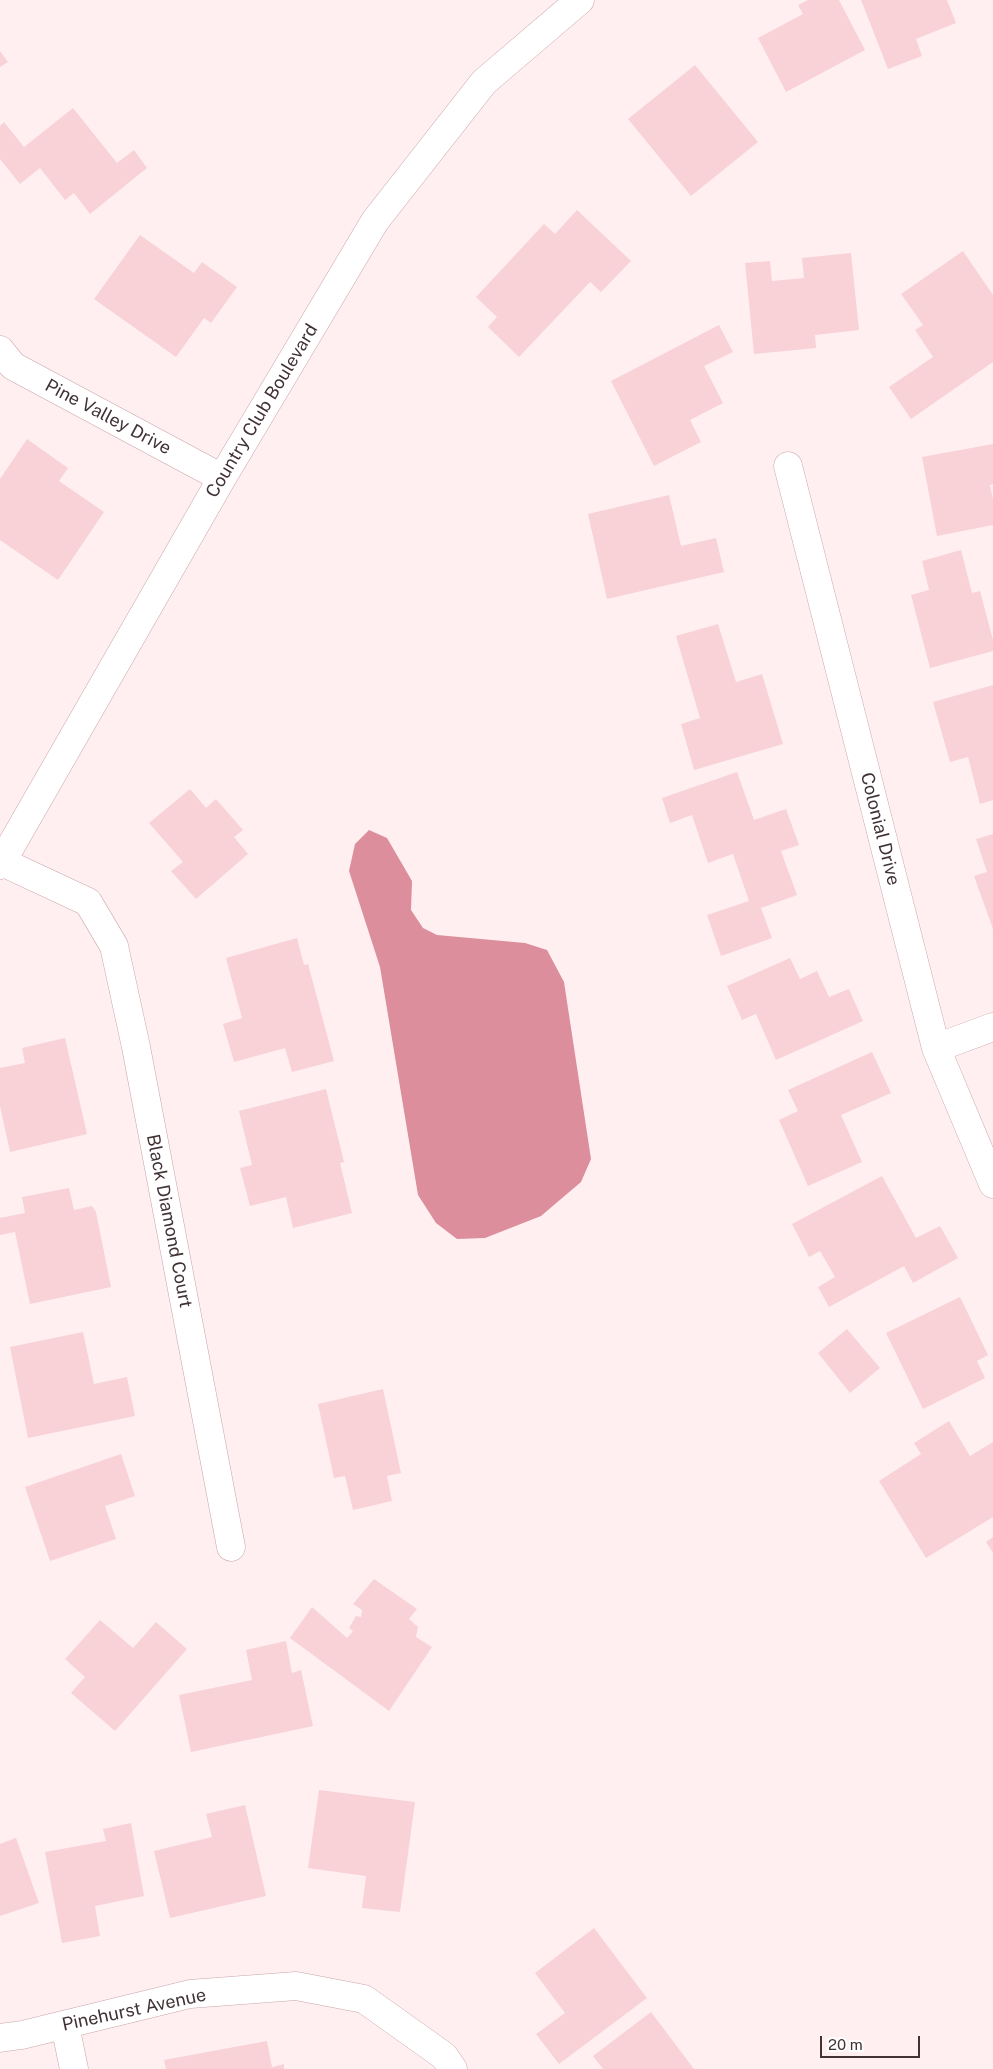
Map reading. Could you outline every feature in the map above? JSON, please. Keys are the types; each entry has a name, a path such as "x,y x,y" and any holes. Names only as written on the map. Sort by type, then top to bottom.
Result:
{"street":[{"name":"Country Club Boulevard","path":"1,863 222,478 375,221 484,82 580,0"},
{"name":"Pine Valley Drive","path":"0,350 13,366 222,478"},
{"name":"Colonial Drive","path":"788,466 936,1048 993,1184"},
{"name":"Black Diamond Court","path":"1,863 88,902 114,946 136,1047 231,1547"},
{"path":"936,1048 993,1027"},
{"name":"Pinehurst Avenue","path":"0,2038 22,2035 190,1994 296,1986 364,1999 444,2056 453,2069"},
{"path":"65,2025 74,2069"}],"shaded area":[{"path":"369,830 387,838 412,881 411,910 423,928 437,935 525,943 547,950 564,982 591,1159 581,1182 541,1216 485,1238 457,1239 436,1223 418,1195 380,967 349,871 355,844"}],"building":[{"path":"808,0 839,0 865,50 786,92 758,38 803,14 798,5"},
{"path":"861,0 947,0 956,23 916,39 922,56 888,69"},
{"path":"0,51 8,62 0,67"},
{"path":"695,65 758,142 691,196 628,119"},
{"path":"73,108 117,163 134,150 147,168 90,214 74,193 65,200 40,168 20,184 0,159 0,126 4,122 24,147"},
{"path":"577,210 631,261 601,292 590,282 519,357 488,327 497,317 476,297 544,224 555,234"},
{"path":"140,235 194,273 202,262 237,287 211,323 204,318 176,357 94,299"},
{"path":"963,251 993,295 993,362 911,419 889,387 933,357 915,330 923,325 901,294"},
{"path":"851,253 859,330 815,335 816,348 754,354 745,263 770,261 772,281 804,278 802,258"},
{"path":"719,325 733,352 704,366 723,403 690,420 701,442 654,466 611,381"},
{"path":"27,439 68,468 59,481 104,512 58,580 0,540 0,479"},
{"path":"993,444 993,484 990,485 993,500 993,525 937,536 922,457"},
{"path":"669,495 681,546 716,538 724,572 607,599 588,514"},
{"path":"961,550 972,593 980,591 993,640 993,651 930,668 911,595 929,590 922,561"},
{"path":"718,624 736,682 762,674 783,744 694,770 681,724 700,718 676,636"},
{"path":"993,685 993,800 980,804 968,757 950,762 933,702"},
{"path":"737,772 754,820 786,809 799,845 781,851 797,895 761,908 772,938 721,956 707,915 749,901 733,854 708,863 692,815 670,823 662,798"},
{"path":"190,789 206,808 216,799 243,830 234,837 248,854 196,899 171,871 183,862 149,823"},
{"path":"993,834 993,929 974,876 987,872 976,839"},
{"path":"297,938 304,965 308,964 334,1061 292,1072 285,1048 234,1062 223,1024 242,1018 226,958"},
{"path":"790,958 800,979 817,971 829,997 849,989 863,1021 776,1060 756,1014 742,1020 727,986"},
{"path":"65,1038 87,1134 10,1152 0,1106 0,1068 25,1063 22,1048"},
{"path":"872,1052 891,1093 841,1115 862,1162 808,1186 779,1120 798,1111 788,1090"},
{"path":"326,1089 344,1162 340,1163 352,1213 293,1228 286,1197 250,1206 240,1168 252,1165 239,1111"},
{"path":"882,1176 916,1238 940,1226 958,1258 913,1283 904,1266 829,1307 818,1287 835,1277 820,1251 809,1257 792,1224"},
{"path":"69,1188 74,1210 92,1206 96,1212 111,1287 30,1304 15,1232 0,1235 0,1218 25,1213 22,1197"},
{"path":"960,1297 988,1355 977,1361 985,1378 923,1409 886,1333"},
{"path":"847,1329 880,1368 850,1393 818,1353"},
{"path":"83,1332 94,1384 127,1377 135,1416 28,1438 10,1347"},
{"path":"383,1389 401,1473 387,1476 392,1501 353,1510 345,1476 334,1478 318,1404"},
{"path":"949,1421 970,1456 993,1442 993,1517 926,1558 879,1481 921,1454 914,1443"},
{"path":"121,1454 135,1496 105,1506 116,1539 50,1561 25,1487"},
{"path":"993,1537 993,1553 986,1542"},
{"path":"374,1579 417,1609 409,1619 418,1627 416,1637 432,1647 389,1711 290,1638 312,1607 347,1638 353,1631 349,1628 356,1616 361,1617 362,1610 353,1604"},
{"path":"100,1620 133,1648 156,1622 187,1649 115,1731 71,1693 85,1677 65,1659"},
{"path":"286,1641 292,1673 301,1670 313,1726 191,1752 179,1695 252,1680 246,1650"},
{"path":"319,1790 415,1802 400,1912 362,1908 366,1876 308,1868"},
{"path":"245,1805 266,1896 170,1918 154,1851 212,1837 206,1814"},
{"path":"131,1823 144,1896 95,1906 100,1936 62,1943 45,1852 106,1841 103,1829"},
{"path":"16,1838 39,1903 0,1916 0,1844"},
{"path":"594,1928 647,1998 559,2064 536,2034 565,2013 535,1973"},
{"path":"651,2012 694,2069 603,2069 593,2056"},
{"path":"267,2041 272,2067 284,2064 284,2069 166,2069 164,2060"}]}
